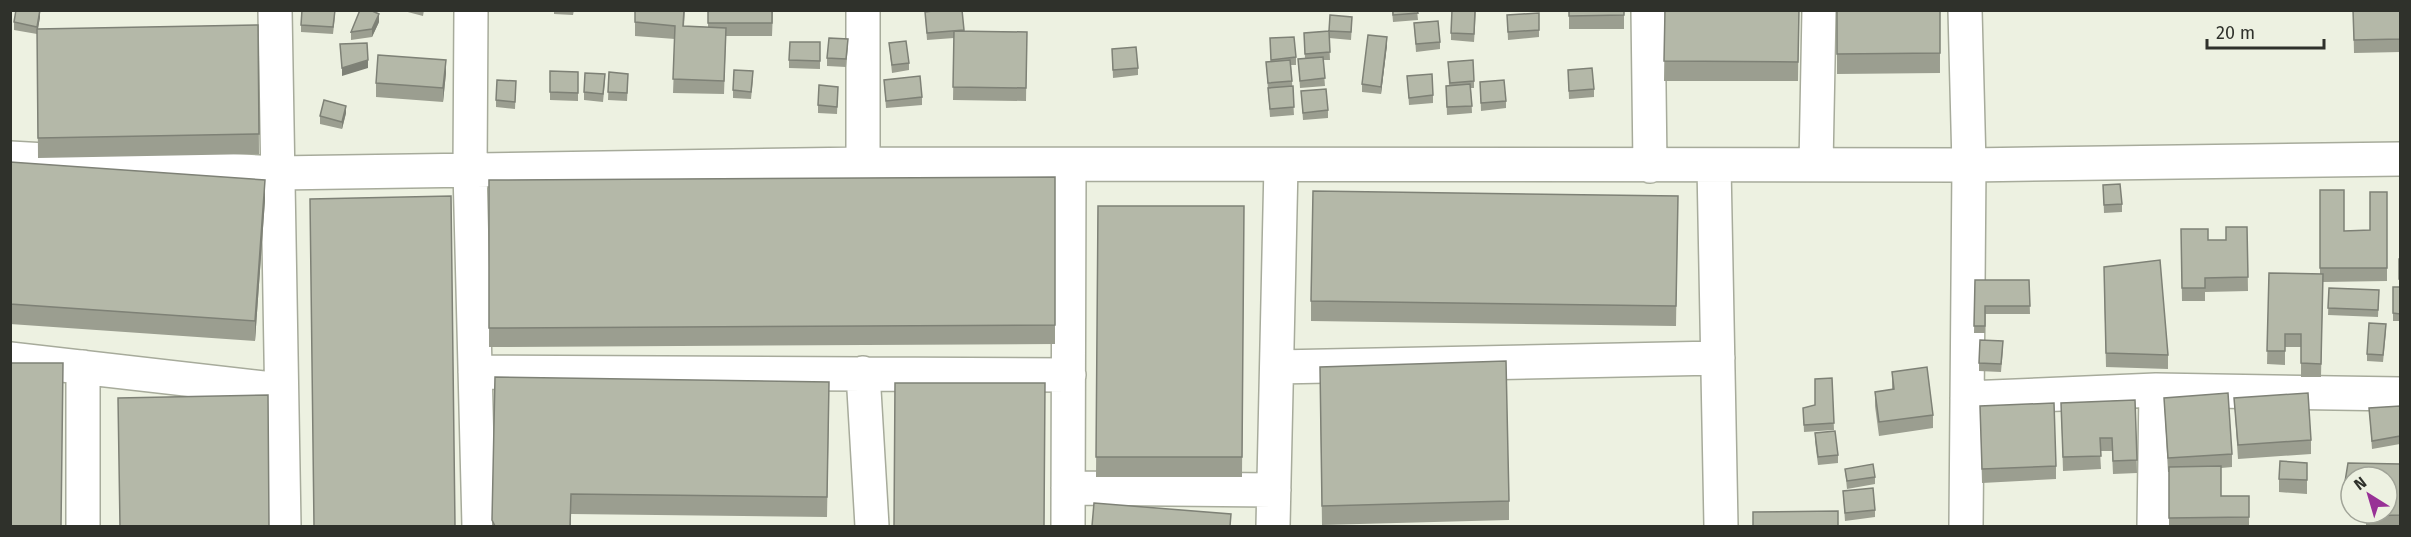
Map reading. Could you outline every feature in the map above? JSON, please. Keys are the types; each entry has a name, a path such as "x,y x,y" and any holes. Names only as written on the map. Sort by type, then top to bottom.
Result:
{"street":[{"path":"275,10 284,526"},
{"path":"471,10 470,170 479,526"},
{"path":"863,10 863,164"},
{"path":"1648,10 1650,166"},
{"path":"1816,165 1818,10"},
{"path":"1965,10 1969,165 1966,526"},
{"path":"10,158 277,173 863,164 1714,166 2400,159"},
{"path":"1068,526 1069,165"},
{"path":"1273,526 1281,165"},
{"path":"1714,166 1721,526"},
{"path":"1277,367 1718,358"},
{"path":"10,359 281,390"},
{"path":"83,367 83,526"},
{"path":"475,372 1069,375"},
{"path":"863,374 872,526"},
{"path":"1967,398 2156,390 2400,394"},
{"path":"2154,526 2156,390"},
{"path":"1068,488 1274,490"}],"building":[{"path":"16,10 40,10 37,27 14,22"},
{"path":"302,10 335,10 333,27 301,25"},
{"path":"360,10 370,10 379,14 372,29 351,32"},
{"path":"635,10 684,10 683,26 726,28 724,81 673,79 675,26 635,22"},
{"path":"708,10 772,10 772,23 708,23"},
{"path":"962,10 964,30 927,33 925,12"},
{"path":"1393,10 1417,10 1418,13 1393,15"},
{"path":"1452,10 1475,10 1474,34 1451,33"},
{"path":"1569,10 1624,10 1624,15 1569,16"},
{"path":"1665,10 1799,10 1798,62 1664,61"},
{"path":"1837,10 1940,10 1940,53 1837,54"},
{"path":"2353,10 2400,10 2400,39 2354,40"},
{"path":"1539,13 1539,30 1508,32 1507,15"},
{"path":"1330,15 1352,17 1351,32 1329,31"},
{"path":"1438,21 1440,42 1416,44 1414,23"},
{"path":"258,25 259,134 38,138 37,29"},
{"path":"954,31 1027,32 1026,88 953,87"},
{"path":"1329,31 1330,52 1305,54 1304,33"},
{"path":"1368,35 1387,37 1381,87 1362,84"},
{"path":"1294,37 1296,57 1271,60 1270,38"},
{"path":"829,38 848,39 846,59 827,58"},
{"path":"906,41 909,63 892,65 889,43"},
{"path":"790,42 820,42 820,61 789,60"},
{"path":"367,43 368,60 342,68 340,44"},
{"path":"1136,47 1138,68 1113,70 1112,49"},
{"path":"378,55 446,60 443,88 376,83"},
{"path":"1323,57 1325,78 1300,81 1298,59"},
{"path":"1290,60 1292,81 1268,83 1266,62"},
{"path":"1473,60 1474,81 1450,83 1448,62"},
{"path":"1592,68 1594,89 1569,91 1568,70"},
{"path":"734,70 753,71 751,92 733,90"},
{"path":"550,71 578,72 578,93 550,92"},
{"path":"609,72 628,74 627,93 608,92"},
{"path":"585,73 605,74 603,94 584,92"},
{"path":"1432,74 1433,95 1409,98 1407,76"},
{"path":"920,76 922,97 886,101 884,80"},
{"path":"497,80 516,81 515,102 496,100"},
{"path":"1504,80 1506,101 1481,103 1480,82"},
{"path":"1470,84 1472,106 1447,107 1446,86"},
{"path":"819,85 838,87 837,107 818,105"},
{"path":"1293,86 1294,107 1270,109 1268,88"},
{"path":"1326,89 1328,110 1303,113 1301,91"},
{"path":"324,100 346,106 342,122 320,116"},
{"path":"10,162 265,180 255,321 10,304"},
{"path":"1055,177 1055,325 489,328 489,180"},
{"path":"2120,184 2122,204 2104,205 2103,185"},
{"path":"2320,190 2344,190 2344,231 2370,230 2370,192 2387,192 2387,268 2320,268"},
{"path":"1313,191 1678,196 1676,306 1311,301"},
{"path":"451,196 455,526 314,526 310,199"},
{"path":"1098,206 1244,206 1242,457 1096,457"},
{"path":"2226,227 2247,227 2248,277 2205,278 2205,288 2182,288 2181,229 2208,229 2208,240 2226,240"},
{"path":"2160,260 2168,355 2106,353 2104,267"},
{"path":"2269,273 2323,274 2321,364 2301,363 2301,334 2285,334 2285,351 2267,351"},
{"path":"1975,280 2029,280 2030,306 1985,306 1985,326 1974,326"},
{"path":"2393,287 2400,287 2400,314 2393,313"},
{"path":"2329,288 2379,290 2378,310 2328,308"},
{"path":"2369,323 2386,324 2383,355 2367,354"},
{"path":"1980,340 2003,341 2001,364 1979,363"},
{"path":"1506,361 1509,501 1322,506 1320,367"},
{"path":"10,363 63,363 61,526 10,526"},
{"path":"1927,367 1933,415 1879,422 1875,392 1894,389 1892,372"},
{"path":"495,377 829,382 827,497 571,494 570,526 495,526 492,520"},
{"path":"1832,378 1834,423 1804,425 1803,408 1815,405 1815,379"},
{"path":"895,383 1045,383 1044,526 894,526"},
{"path":"2228,393 2232,454 2168,458 2164,398"},
{"path":"2308,393 2311,440 2238,445 2234,398"},
{"path":"268,395 269,526 120,526 118,398"},
{"path":"2135,400 2137,460 2113,461 2112,438 2100,438 2101,456 2063,457 2061,403"},
{"path":"2054,403 2056,466 1982,469 1980,406"},
{"path":"2400,406 2400,436 2372,441 2369,408"},
{"path":"1835,431 1838,455 1818,457 1815,433"},
{"path":"2280,461 2307,463 2307,480 2279,479"},
{"path":"2348,463 2400,464 2400,515 2399,465 2348,465"},
{"path":"1873,464 1875,477 1847,481 1845,469"},
{"path":"2221,466 2221,496 2249,496 2249,517 2169,518 2169,467"},
{"path":"1873,488 1875,510 1845,513 1843,491"},
{"path":"1094,503 1231,514 1230,526 1092,526"},
{"path":"1838,511 1838,526 1753,526 1753,512"}]}
